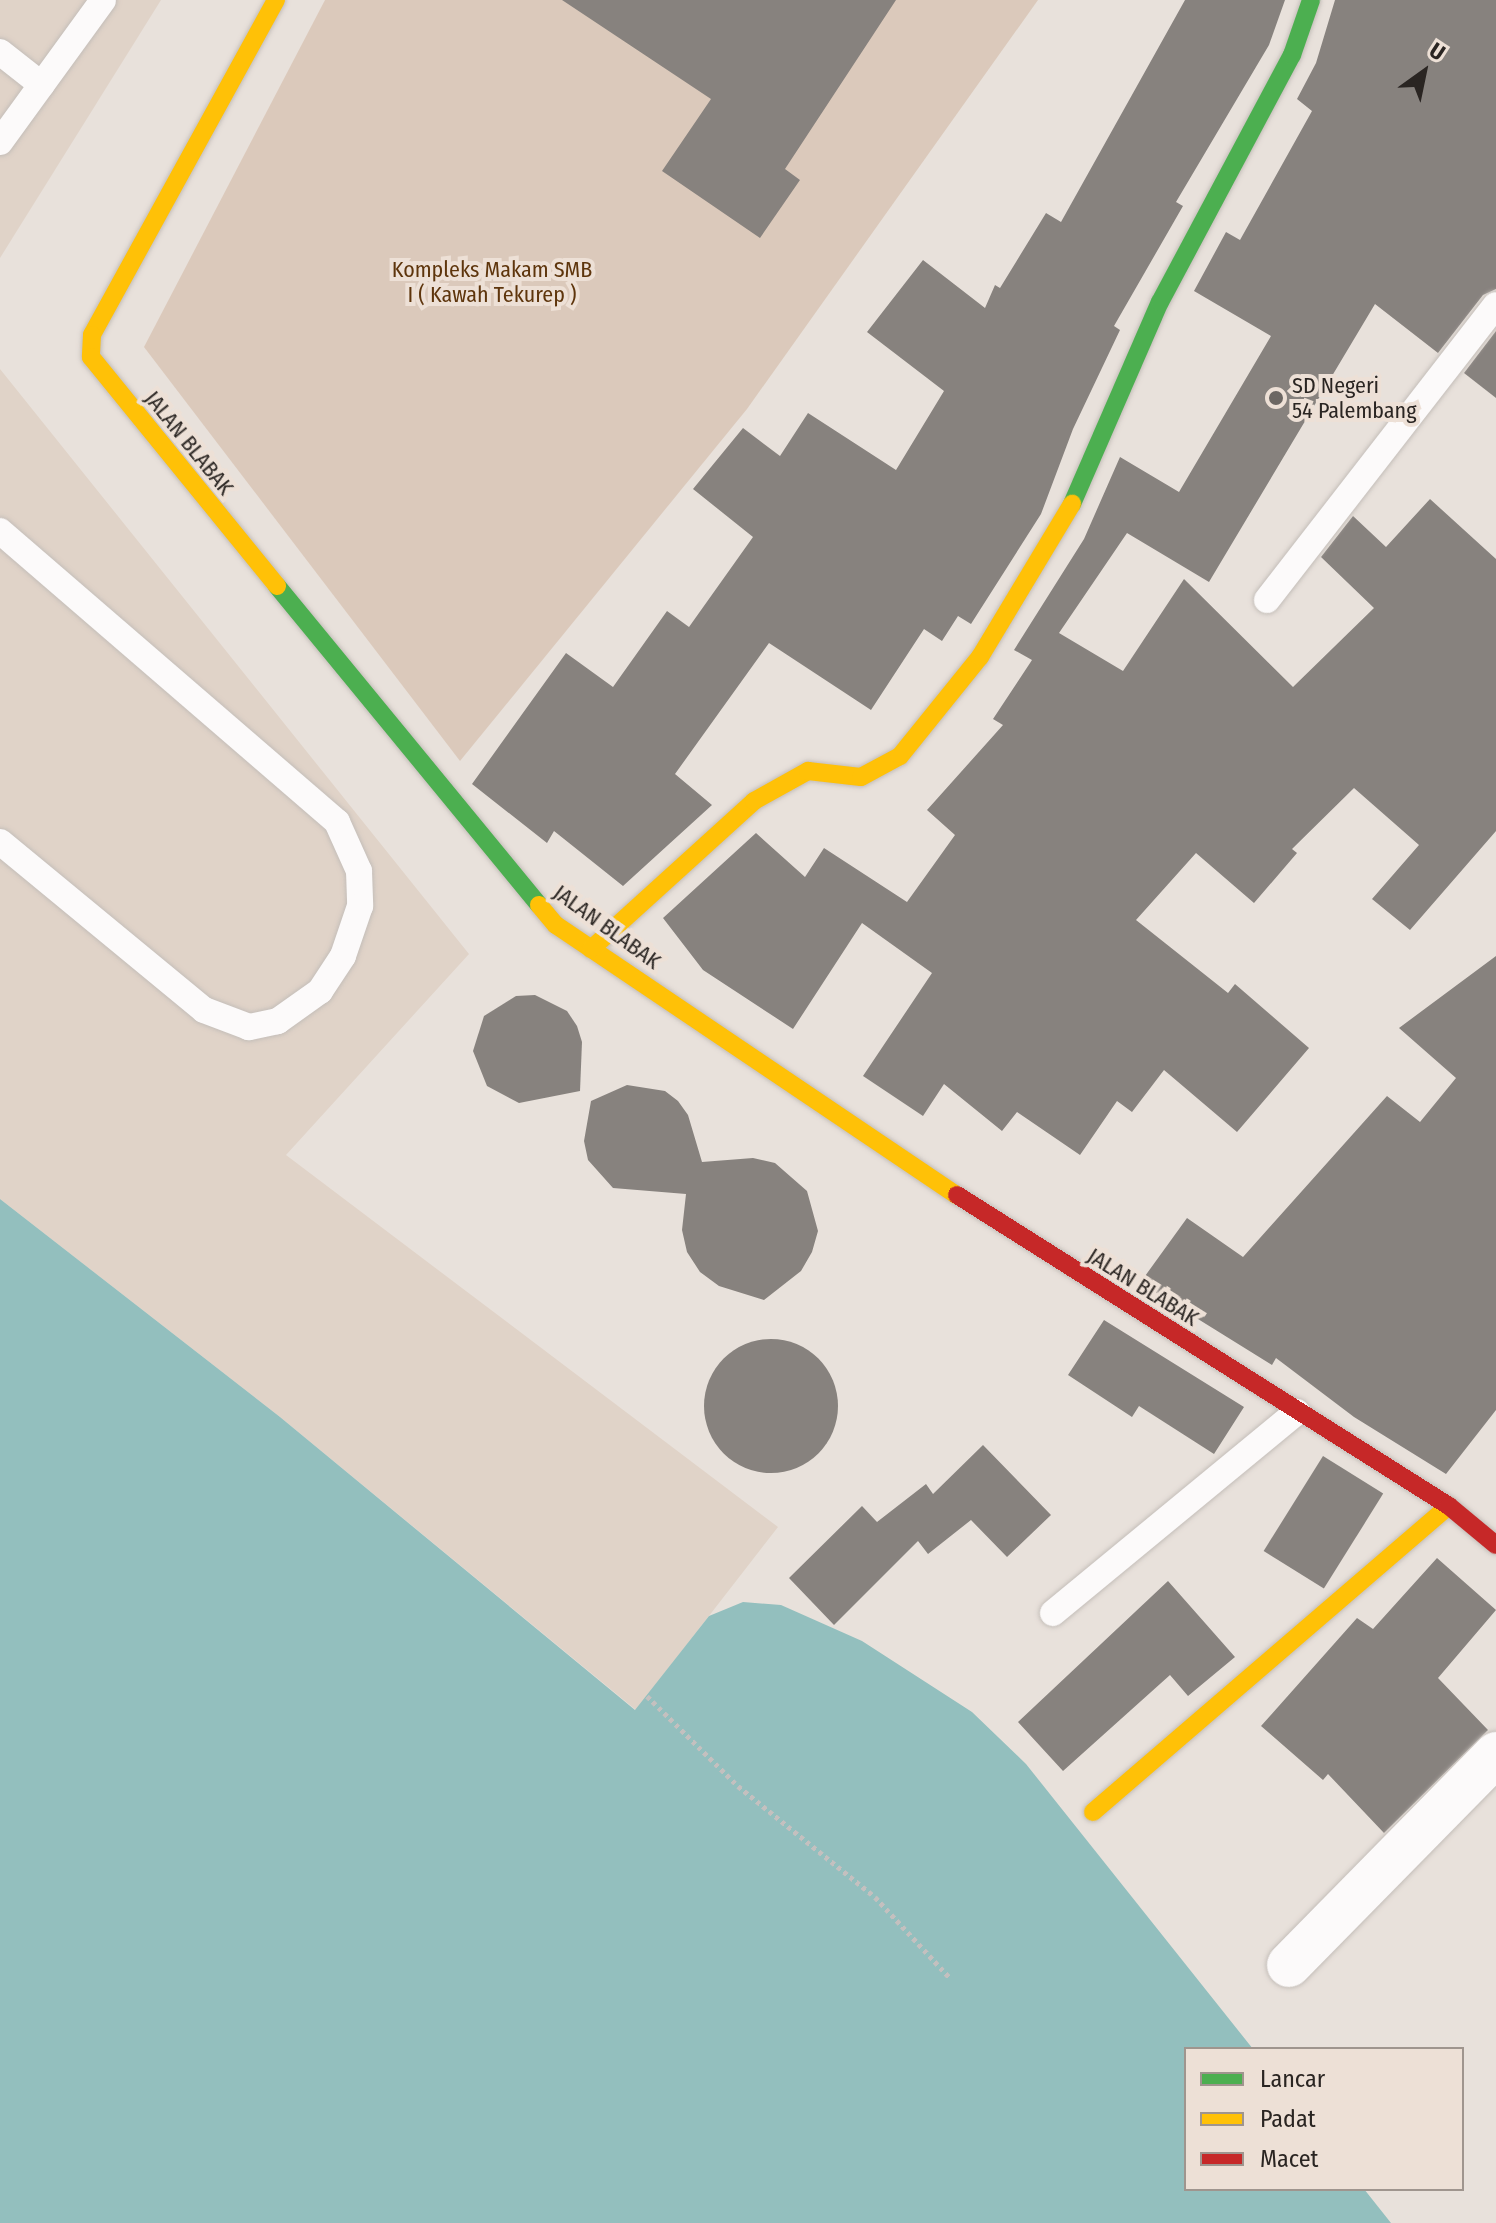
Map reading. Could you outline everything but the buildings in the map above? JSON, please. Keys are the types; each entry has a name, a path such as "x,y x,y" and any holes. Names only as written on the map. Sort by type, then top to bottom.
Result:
{"street":[{"name":"JALAN BLABAK","path":"276,0 92,335 91,357 531,901 591,949 1018,1236 1449,1506 1496,1545"},
{"path":"591,949 754,801 808,771 841,779 880,769 930,723 980,657 1063,526 1160,302 1292,55 1311,0"},
{"path":"1093,1812 1449,1506"},
{"path":"1289,1965 1496,1754"}],"lane":[{"path":"0,142 103,0"},
{"path":"0,52 42,85"},
{"path":"1267,600 1496,305"},
{"path":"0,531 337,822 359,871 360,906 343,956 320,991 278,1021 249,1027 204,1010 0,842"},
{"path":"1053,1613 1297,1412"}],"path":[{"path":"647,1696 738,1786 875,1897 949,1977"}],"shaded area":[{"path":"0,0 161,0 0,258"},
{"path":"0,369 469,954 286,1155 778,1527 636,1710 280,1417 0,1199"}],"green space":[{"name":"Kompleks Makam SMB I ( Kawah Tekurep )","path":"325,0 1038,0 747,409 460,761 144,347"}],"water":[{"path":"0,1199 280,1417 635,1710 709,1616 743,1602 781,1605 862,1641 972,1712 1026,1764 1251,2047 1184,2047 1184,2191 1366,2191 1391,2223 0,2223"}],"traffic: fast":[{"path":"1072,504 1160,302 1292,55 1311,0"},
{"path":"277,586 539,905"}],"traffic: slow":[{"path":"276,0 92,335 91,357 277,586"},
{"path":"591,949 754,801 808,771 861,777 900,756 980,657 1072,504"},
{"path":"539,905 556,925 957,1195"},
{"path":"1093,1812 1449,1506"}],"traffic: jam":[{"path":"957,1195 1449,1506 1496,1545"}],"place":[{"name":"SD Negeri 54 Palembang","path":"1276,398"}]}
